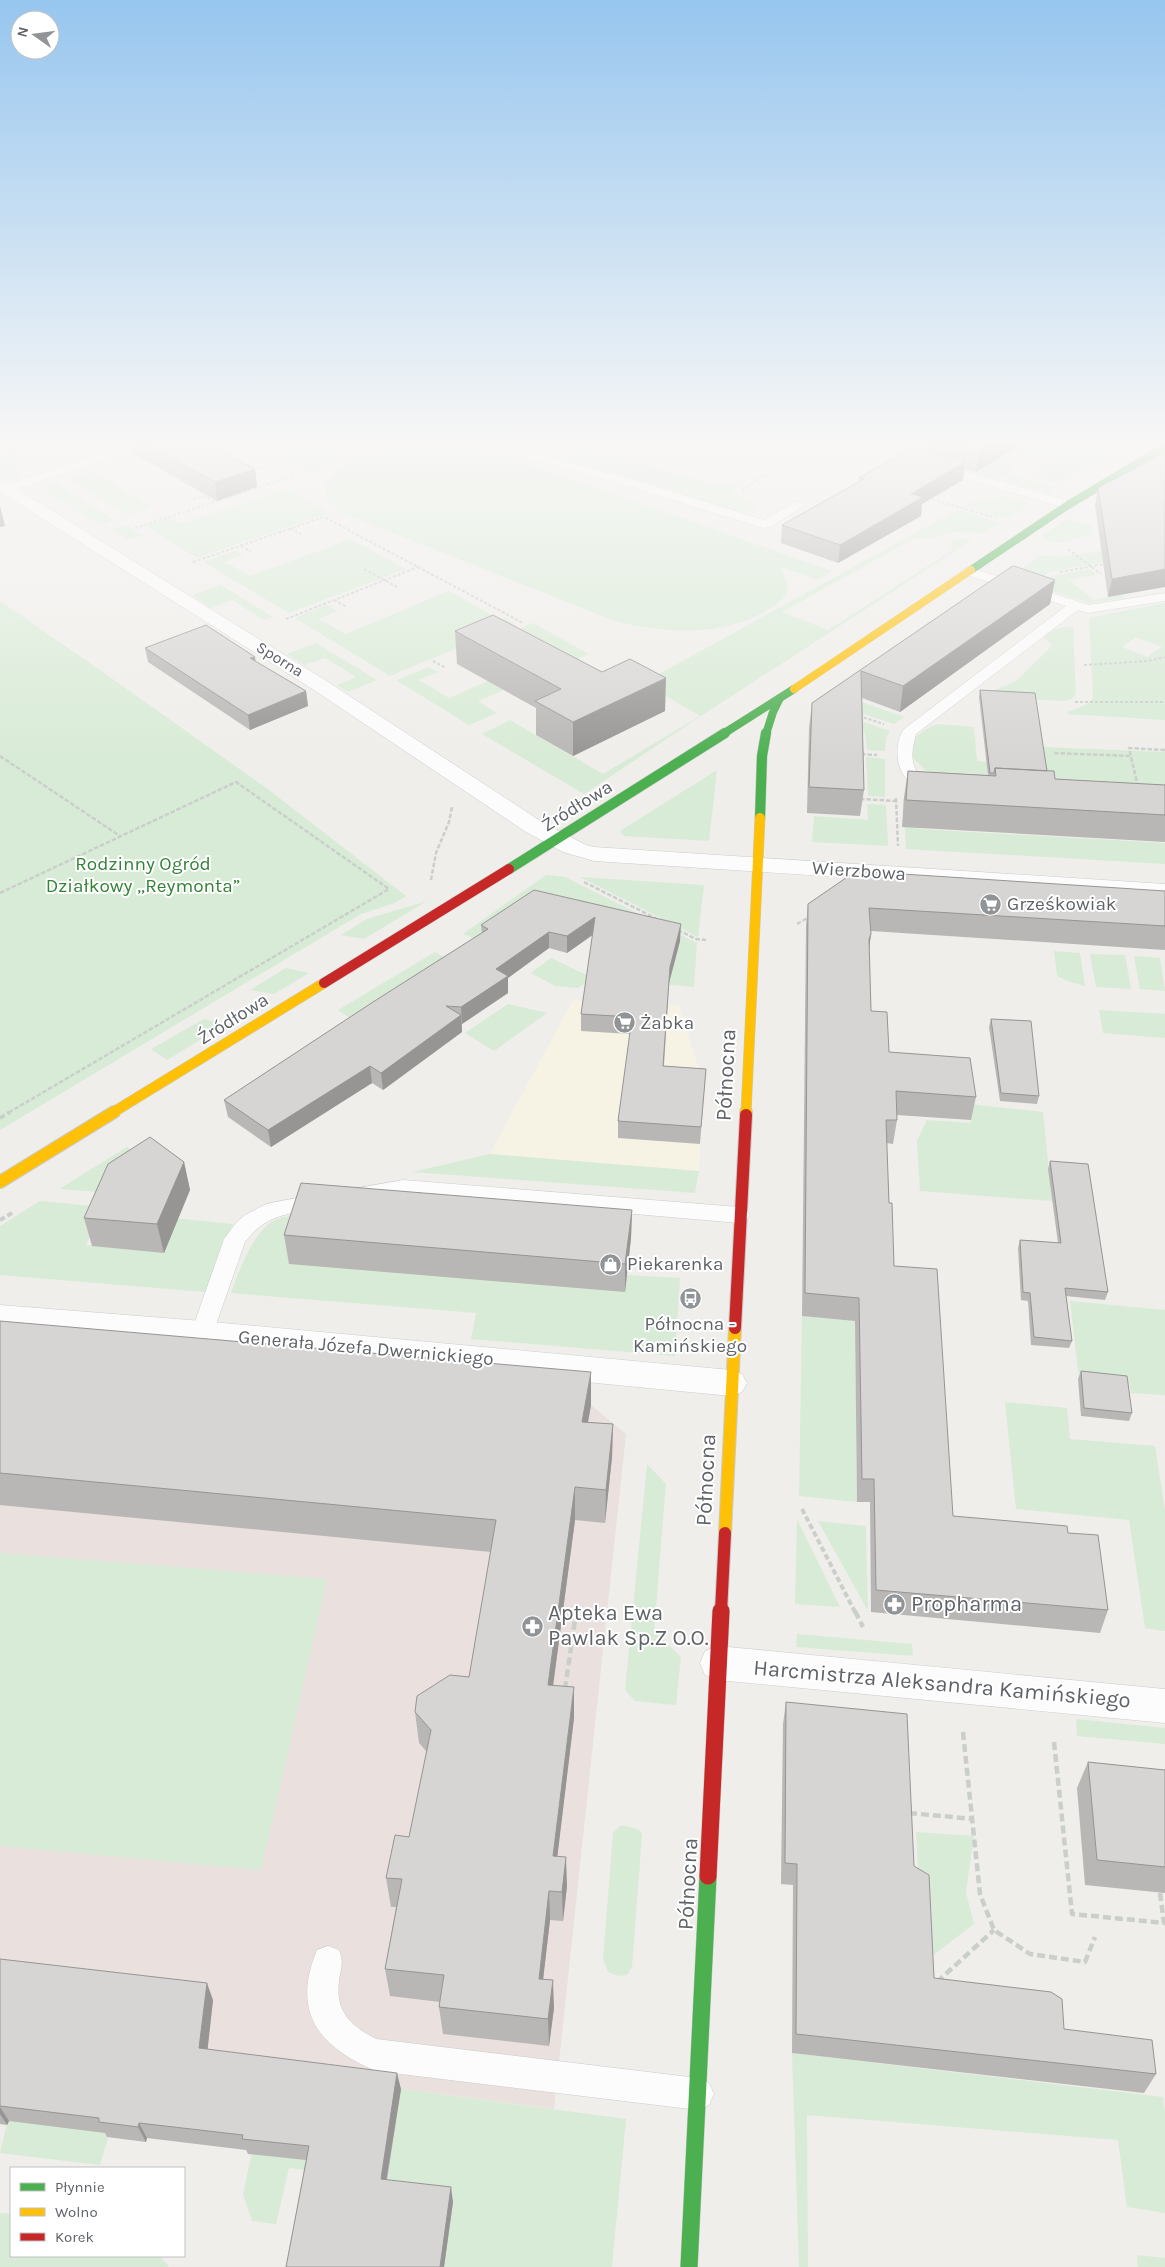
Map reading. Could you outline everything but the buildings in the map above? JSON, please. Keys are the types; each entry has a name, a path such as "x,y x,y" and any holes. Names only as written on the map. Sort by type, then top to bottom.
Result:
{"street":[{"name":"Sporna","path":"103,550 318,684 555,840"},
{"name":"Źródłowa","path":"0,1182 555,840 780,698 1000,550"},
{"name":"Północna","path":"689,2267 739,1215 764,739 766,724 780,698"},
{"name":"Wierzbowa","path":"555,840 580,851 594,854 1165,891"},
{"name":"Generała Józefa Dwernickiego","path":"0,1317 202,1333 731,1383"},
{"name":"Harcmistrza Aleksandra Kamińskiego","path":"718,1663 1165,1706"}],"lane":[{"path":"968,571 1075,606 1095,610 1165,597"},
{"path":"947,785 928,784 914,779 908,771 903,754 908,732 1075,606"},
{"path":"202,1333 235,1239 258,1214 290,1204 410,1188 739,1215"},
{"path":"328,1961 322,1993 326,2016 340,2033 358,2048 376,2055 698,2094"}],"path":[{"path":"193,562 229,550"},
{"path":"247,550 251,552"},
{"path":"386,550 523,624"},
{"path":"1069,550 1101,574"},
{"path":"1025,590 1054,573 1110,564"},
{"path":"286,619 418,567"},
{"path":"364,569 397,587"},
{"path":"333,600 347,607"},
{"path":"1084,665 1148,661 1165,657"},
{"path":"434,661 446,668"},
{"path":"1075,702 1165,702"},
{"path":"855,715 890,726"},
{"path":"1139,788 1129,746 1165,750"},
{"path":"1054,753 1131,756"},
{"path":"0,756 120,836"},
{"path":"0,893 236,782 389,889 0,1118"},
{"path":"896,795 898,852"},
{"path":"860,799 896,801"},
{"path":"429,889 436,853 449,822 453,803"},
{"path":"577,879 662,922"},
{"path":"797,924 813,914"},
{"path":"671,926 696,939 706,940"},
{"path":"802,1510 862,1627"},
{"path":"564,1700 576,1613"},
{"path":"963,1732 980,1894 994,1930 1030,1954 1085,1962 1095,1938"},
{"path":"1054,1742 1072,1914 1165,1923 1160,1893"},
{"path":"904,1812 973,1819"},
{"path":"932,1986 994,1930"}],"shaded area":[{"path":"573,1000 679,1006 704,1086 699,1171 490,1154"},
{"path":"0,1354 591,1405 626,1434 554,2109 311,2077 0,2040"}],"green space":[{"path":"184,550 221,550 197,558"},
{"path":"236,550 243,555 225,562 250,576 322,550 371,550 406,569 289,613 203,562"},
{"path":"435,550 772,550 832,571 819,580 780,567 787,586 787,592 781,601 750,619 732,625 713,629 675,630 656,629 617,622"},
{"path":"885,550 894,550 782,612 828,630 953,550 957,550 584,794 482,734 510,720 603,774 700,716 635,678 648,680"},
{"path":"1108,550 1165,551 1049,572 1032,584 1010,578 1040,555 1060,557"},
{"path":"1090,569 1097,575 1069,580 1094,600 1120,595 1126,598 1090,603 1038,587 1039,583 1052,576"},
{"path":"221,585 273,617 264,620 232,600 211,608 192,595"},
{"path":"449,591 499,619 504,618 515,624 390,676 295,618 327,605 337,611 318,619 346,634"},
{"name":"Rodzinny Ogród Działkowy „Reymonta”","path":"0,601 269,790 406,896 395,903 361,914 0,1130"},
{"path":"1165,603 1165,720 1067,714 1088,704 1093,698 1089,618","holes":["1136,637 1162,647 1147,657 1122,647"]},
{"path":"533,623 589,654 478,701 497,713 469,725 396,680 429,667 438,672 419,680 449,698 556,651 495,639"},
{"path":"1073,626 1076,693 1072,699 1065,701 979,696 1015,682 1052,646 1044,637 1055,629"},
{"path":"316,643 377,680 348,692 337,685 356,677 325,658 305,665 287,654"},
{"path":"849,697 904,717 894,724 829,703"},
{"path":"823,708 890,731 886,738 885,751 867,750 865,733 810,729"},
{"path":"938,724 974,727 977,761 1044,766 1043,747 1165,752 1165,789 1005,775 930,772 925,770 911,756 913,739 926,729"},
{"path":"866,757 885,759 885,797 868,796"},
{"path":"717,770 709,841 624,836 620,831"},
{"path":"903,799 917,799 919,829 1165,843 1165,864 906,849"},
{"path":"867,804 886,805 888,846 812,842 814,816 868,820"},
{"path":"546,875 565,877 697,943 694,987 610,979 680,941 535,906 482,942 463,934"},
{"path":"580,877 704,885 698,937"},
{"path":"427,901 364,939 341,935 367,919"},
{"path":"1054,951 1080,953 1085,986 1057,976"},
{"path":"435,952 458,965 364,1027 338,1010"},
{"path":"1090,954 1125,955 1131,989 1096,987"},
{"path":"1134,956 1160,958 1165,991 1140,989"},
{"path":"551,958 593,978 578,988 555,986 531,973"},
{"path":"286,968 309,973 274,994 250,990"},
{"path":"508,1004 547,1013 494,1051 465,1033"},
{"path":"1099,1010 1165,1014 1165,1038 1103,1033"},
{"path":"204,1019 226,1024 167,1060 151,1049"},
{"path":"969,1104 1043,1112 1052,1201 920,1191 917,1141 927,1120 971,1123"},
{"path":"127,1147 151,1164 110,1193 59,1189"},
{"path":"490,1154 699,1171 695,1193 412,1172"},
{"path":"40,1201 103,1207 86,1245 157,1252 172,1218 233,1224 205,1292 0,1275 0,1226"},
{"path":"284,1217 304,1217 626,1275 680,1278 675,1356 471,1339 476,1313 231,1293 250,1248 265,1228 274,1221"},
{"path":"1070,1301 1165,1310 1165,1395 1131,1393 1129,1383 1079,1378"},
{"path":"802,1316 855,1321 857,1502 799,1496"},
{"path":"1005,1402 1067,1408 1070,1439 1155,1446 1165,1510 1165,1631 1145,1628 1129,1520 1016,1509"},
{"path":"647,1464 666,1484 654,1631 681,1657 676,1705 635,1701 625,1690"},
{"path":"797,1519 840,1607 795,1604"},
{"path":"818,1521 866,1526 868,1611"},
{"path":"0,1553 327,1579 261,1870 0,1846"},
{"path":"797,1634 912,1644 913,1656 796,1647"},
{"path":"1076,1719 1165,1728 1165,1744 1077,1736"},
{"path":"620,1826 640,1830 642,1835 632,1967 627,1975 618,1976 608,1972 603,1959 613,1833"},
{"path":"916,1832 974,1836 966,1892 974,1924 923,1963"},
{"path":"792,2053 1163,2097 1165,2113 1165,2213 1127,2207 1118,2140 807,2115 808,2267 799,2267"},
{"path":"311,2077 626,2119 612,2267 429,2267 440,2188 289,2168 276,2224 252,2221 243,2194 253,2148"},
{"path":"8,2119 110,2131 100,2165 0,2153"},
{"path":"0,2213 10,2214 10,2257 161,2257 169,2267 0,2267"},
{"path":"1137,2255 1165,2258 1165,2267 1138,2267"}],"traffic: fast":[{"path":"971,570 1001,550"},
{"path":"509,869 794,689"},
{"path":"760,818 764,741 767,726 780,698"},
{"path":"689,2267 708,1876"}],"traffic: slow":[{"path":"794,689 971,570"},
{"path":"746,1115 760,818"},
{"path":"0,1182 324,983"},
{"path":"725,1533 735,1328"}],"traffic: jam":[{"path":"324,983 509,869"},
{"path":"735,1328 746,1115"},
{"path":"708,1876 725,1533"}],"place":[{"name":"Grześkowiak","path":"991,904"},
{"name":"Żabka","path":"624,1023"},
{"name":"Piekarenka","path":"611,1264"},
{"name":"Północna - Kamińskiego","path":"690,1298"},
{"name":"Propharma","path":"895,1604"},
{"name":"Apteka Ewa Pawlak Sp.Z O.O.","path":"532,1626"}]}
